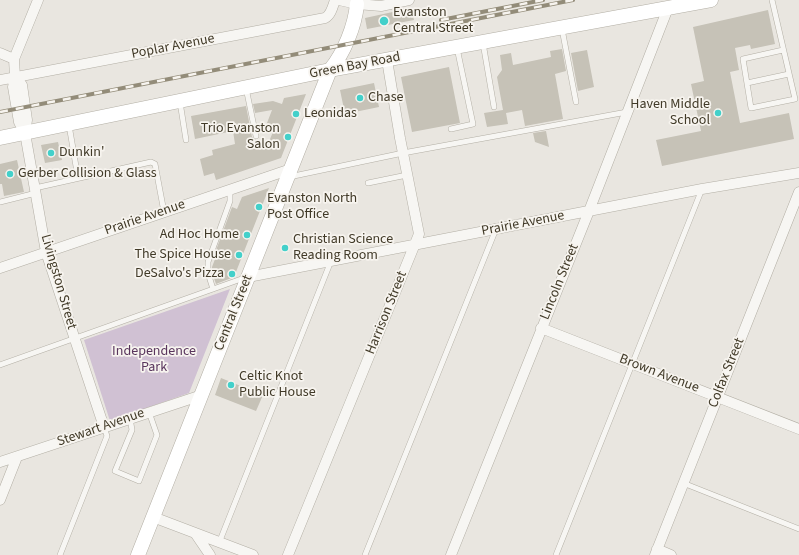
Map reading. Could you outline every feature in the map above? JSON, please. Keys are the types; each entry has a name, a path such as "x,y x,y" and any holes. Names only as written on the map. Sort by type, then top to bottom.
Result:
{"main road":[{"name":"Green Bay Road","path":"0,138 330,70 562,28 670,3 711,0"},
{"name":"Central Street","path":"138,555 330,70 338,60 356,18 358,2"}],"street":[{"name":"Livingston Street","path":"38,0 14,59 15,77 13,87 19,122 25,133 46,252 104,427"},
{"name":"Poplar Avenue","path":"0,80 325,18 330,13 335,0"},
{"path":"338,0 381,6 409,0"},
{"name":"Lincoln Street","path":"451,555 589,211 670,3"},
{"path":"0,53 14,59"},
{"name":"Harrison Street","path":"288,555 419,234 403,154 387,60"},
{"name":"Prairie Avenue","path":"0,268 230,190 289,174"},
{"name":"Prairie Avenue","path":"248,277 702,189 799,174"},
{"name":"Colfax Street","path":"656,552 799,192"},
{"name":"Brown Avenue","path":"541,328 799,429"},
{"name":"Stewart Avenue","path":"0,462 202,395"},
{"path":"0,500 17,457"},
{"path":"153,517 253,555"},
{"path":"194,533 210,555"},
{"path":"656,552 671,555"}],"lane":[{"path":"772,0 795,99 751,108 743,59 783,50"},
{"path":"562,28 576,102"},
{"path":"483,42 494,107"},
{"path":"451,129 473,124 457,47"},
{"path":"747,83 789,74"},
{"path":"246,87 256,136"},
{"path":"180,101 186,140"},
{"path":"289,174 628,112"},
{"path":"69,124 78,178"},
{"path":"0,202 78,178 151,162 155,164 164,212"},
{"path":"368,183 407,175"},
{"path":"556,555 702,189"},
{"path":"213,290 208,273 208,262 230,201 230,190"},
{"path":"365,555 496,229"},
{"path":"219,542 331,260"},
{"path":"0,364 248,277"},
{"path":"130,418 132,430 115,471 139,481 157,436 148,412"},
{"path":"60,555 107,436 104,427"},
{"path":"683,483 799,529"}],"green space":[{"name":"Independence Park","path":"230,289 189,393 110,421 84,340"}],"building":[{"name":"Evanston Central Street","path":"411,8 414,20 367,29 365,18"},
{"path":"768,10 775,44 751,49 750,45 735,48 739,70 730,72 740,123 789,113 794,139 662,166 656,140 701,131 691,84 704,81 693,27"},
{"path":"562,49 566,71 555,74 563,119 525,126 522,110 506,113 508,124 487,127 484,113 503,110 497,77 502,70 500,55 511,53 513,65 551,57 550,51"},
{"path":"587,50 594,87 578,91 571,53"},
{"path":"449,67 460,123 412,132 401,77"},
{"name":"Chase","path":"374,83 379,107 345,114 340,90"},
{"path":"306,94 281,158 216,180 214,173 204,176 200,159 213,155 212,150 235,144 233,131 195,139 191,116 246,106 252,137 256,140 258,148 268,144 275,127 267,123 272,110 255,113 253,104 273,101 282,104 284,98"},
{"path":"546,131 549,147 535,142 533,133"},
{"name":"Dunkin'","path":"58,142 62,160 45,163 41,145"},
{"name":"Gerber Collision & Glass","path":"17,160 24,192 4,196 2,184 0,184 0,164"},
{"path":"269,188 234,277 216,284 212,267 217,254 215,253 232,207 237,209 242,197"},
{"path":"221,378 263,395 256,411 215,395"}],"railway":[{"path":"441,20 543,0"},
{"path":"0,112 573,0"}],"place":[{"name":"Evanston Central Street","path":"384,21"},
{"name":"Chase","path":"360,98"},
{"name":"Haven Middle School","path":"718,113"},
{"name":"Leonidas","path":"296,114"},
{"name":"Trio Evanston Salon","path":"288,137"},
{"name":"Dunkin'","path":"51,153"},
{"name":"Gerber Collision & Glass","path":"10,174"},
{"name":"Evanston North Post Office","path":"259,207"},
{"name":"Ad Hoc Home","path":"247,235"},
{"name":"Christian Science Reading Room","path":"285,248"},
{"name":"The Spice House","path":"239,255"},
{"name":"DeSalvo's Pizza","path":"232,274"},
{"name":"Celtic Knot Public House","path":"231,385"}]}
